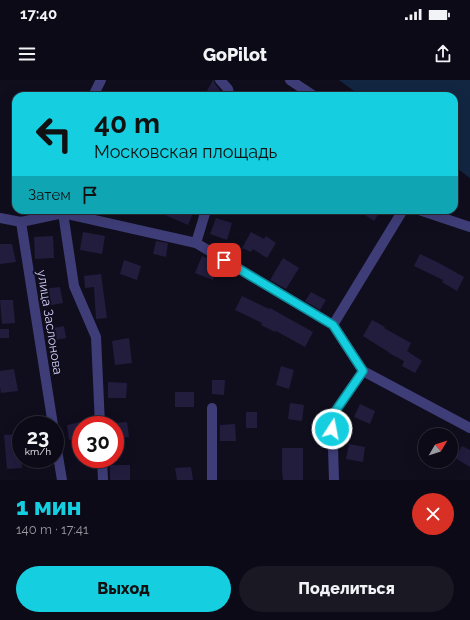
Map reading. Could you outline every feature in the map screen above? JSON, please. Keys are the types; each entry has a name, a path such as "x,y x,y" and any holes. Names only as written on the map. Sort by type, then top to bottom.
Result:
{"street":[{"path":"95,92 101,80"},
{"path":"220,80 229,92"},
{"path":"290,80 308,92"},
{"path":"0,218 22,222 41,214"},
{"path":"63,214 74,286 96,338 100,416"},
{"path":"67,214 196,243 333,325 363,371 470,428"},
{"path":"196,243 205,214"},
{"path":"333,325 401,214"},
{"path":"431,214 470,227"},
{"name":"улица Заслонова","path":"22,222 52,416"},
{"path":"334,480 332,416 363,371"},
{"path":"212,408 212,480"},
{"path":"60,468 62,480"},
{"path":"102,468 103,480"}],"water":[{"path":"339,80 470,80 470,178 458,169 458,92 356,92"}],"building":[{"path":"214,80 215,84 220,90 219,92 206,92"},
{"path":"163,214 192,214 188,225"},
{"path":"363,214 378,214 374,221"},
{"path":"216,218 232,223 227,240 210,234"},
{"path":"83,232 105,236 102,254 80,250"},
{"path":"251,232 264,239 266,236 276,243 267,258 253,249 251,252 242,248"},
{"path":"53,236 54,258 35,259 34,237"},
{"path":"156,241 168,243 166,257 153,254"},
{"path":"0,244 12,244 16,262 0,264"},
{"path":"420,254 464,277 457,291 442,282 443,280 414,266"},
{"path":"202,256 218,264 213,280 195,273"},
{"path":"283,258 299,268 286,289 270,280"},
{"path":"124,260 141,266 137,280 120,274"},
{"path":"101,274 107,318 96,319 94,287 85,288 84,276"},
{"path":"60,287 63,303 46,306 43,289"},
{"path":"311,292 326,300 320,310 305,301"},
{"path":"242,296 269,309 270,308 313,332 305,347 235,310"},
{"path":"0,300 13,300 15,323 2,324"},
{"path":"372,320 411,343 407,351 422,361 415,373 402,366 404,361 363,336"},
{"path":"64,326 66,338 56,340 53,328"},
{"path":"0,329 9,329 9,338 0,338"},
{"path":"129,338 132,363 115,365 112,341"},
{"path":"281,366 294,370 289,389 276,385"},
{"path":"14,369 18,391 1,393 0,371"},
{"path":"212,380 225,380 224,395 212,394"},
{"path":"108,382 127,383 126,398 108,398"},
{"path":"175,392 194,392 194,407 175,407"},
{"path":"290,403 304,405 302,421 288,419"},
{"path":"360,404 375,411 370,424 354,417"},
{"path":"246,412 257,412 257,428 246,428"},
{"path":"124,422 127,422 129,437 124,437"},
{"path":"72,424 72,440 69,440 67,425"},
{"path":"235,424 236,441 220,441 220,425"},
{"path":"12,434 12,468 22,468 7,469 4,435"},
{"path":"349,444 365,447 363,462 346,459"},
{"path":"462,446 470,450 470,467 458,460 458,453"},
{"path":"282,448 303,448 303,480 283,480"},
{"path":"124,465 130,465 130,480 110,480 110,468 124,468"},
{"path":"191,467 193,480 177,480 175,468"}],"route":[{"path":"224,260 333,325 363,371 332,416 332,429"}]}
